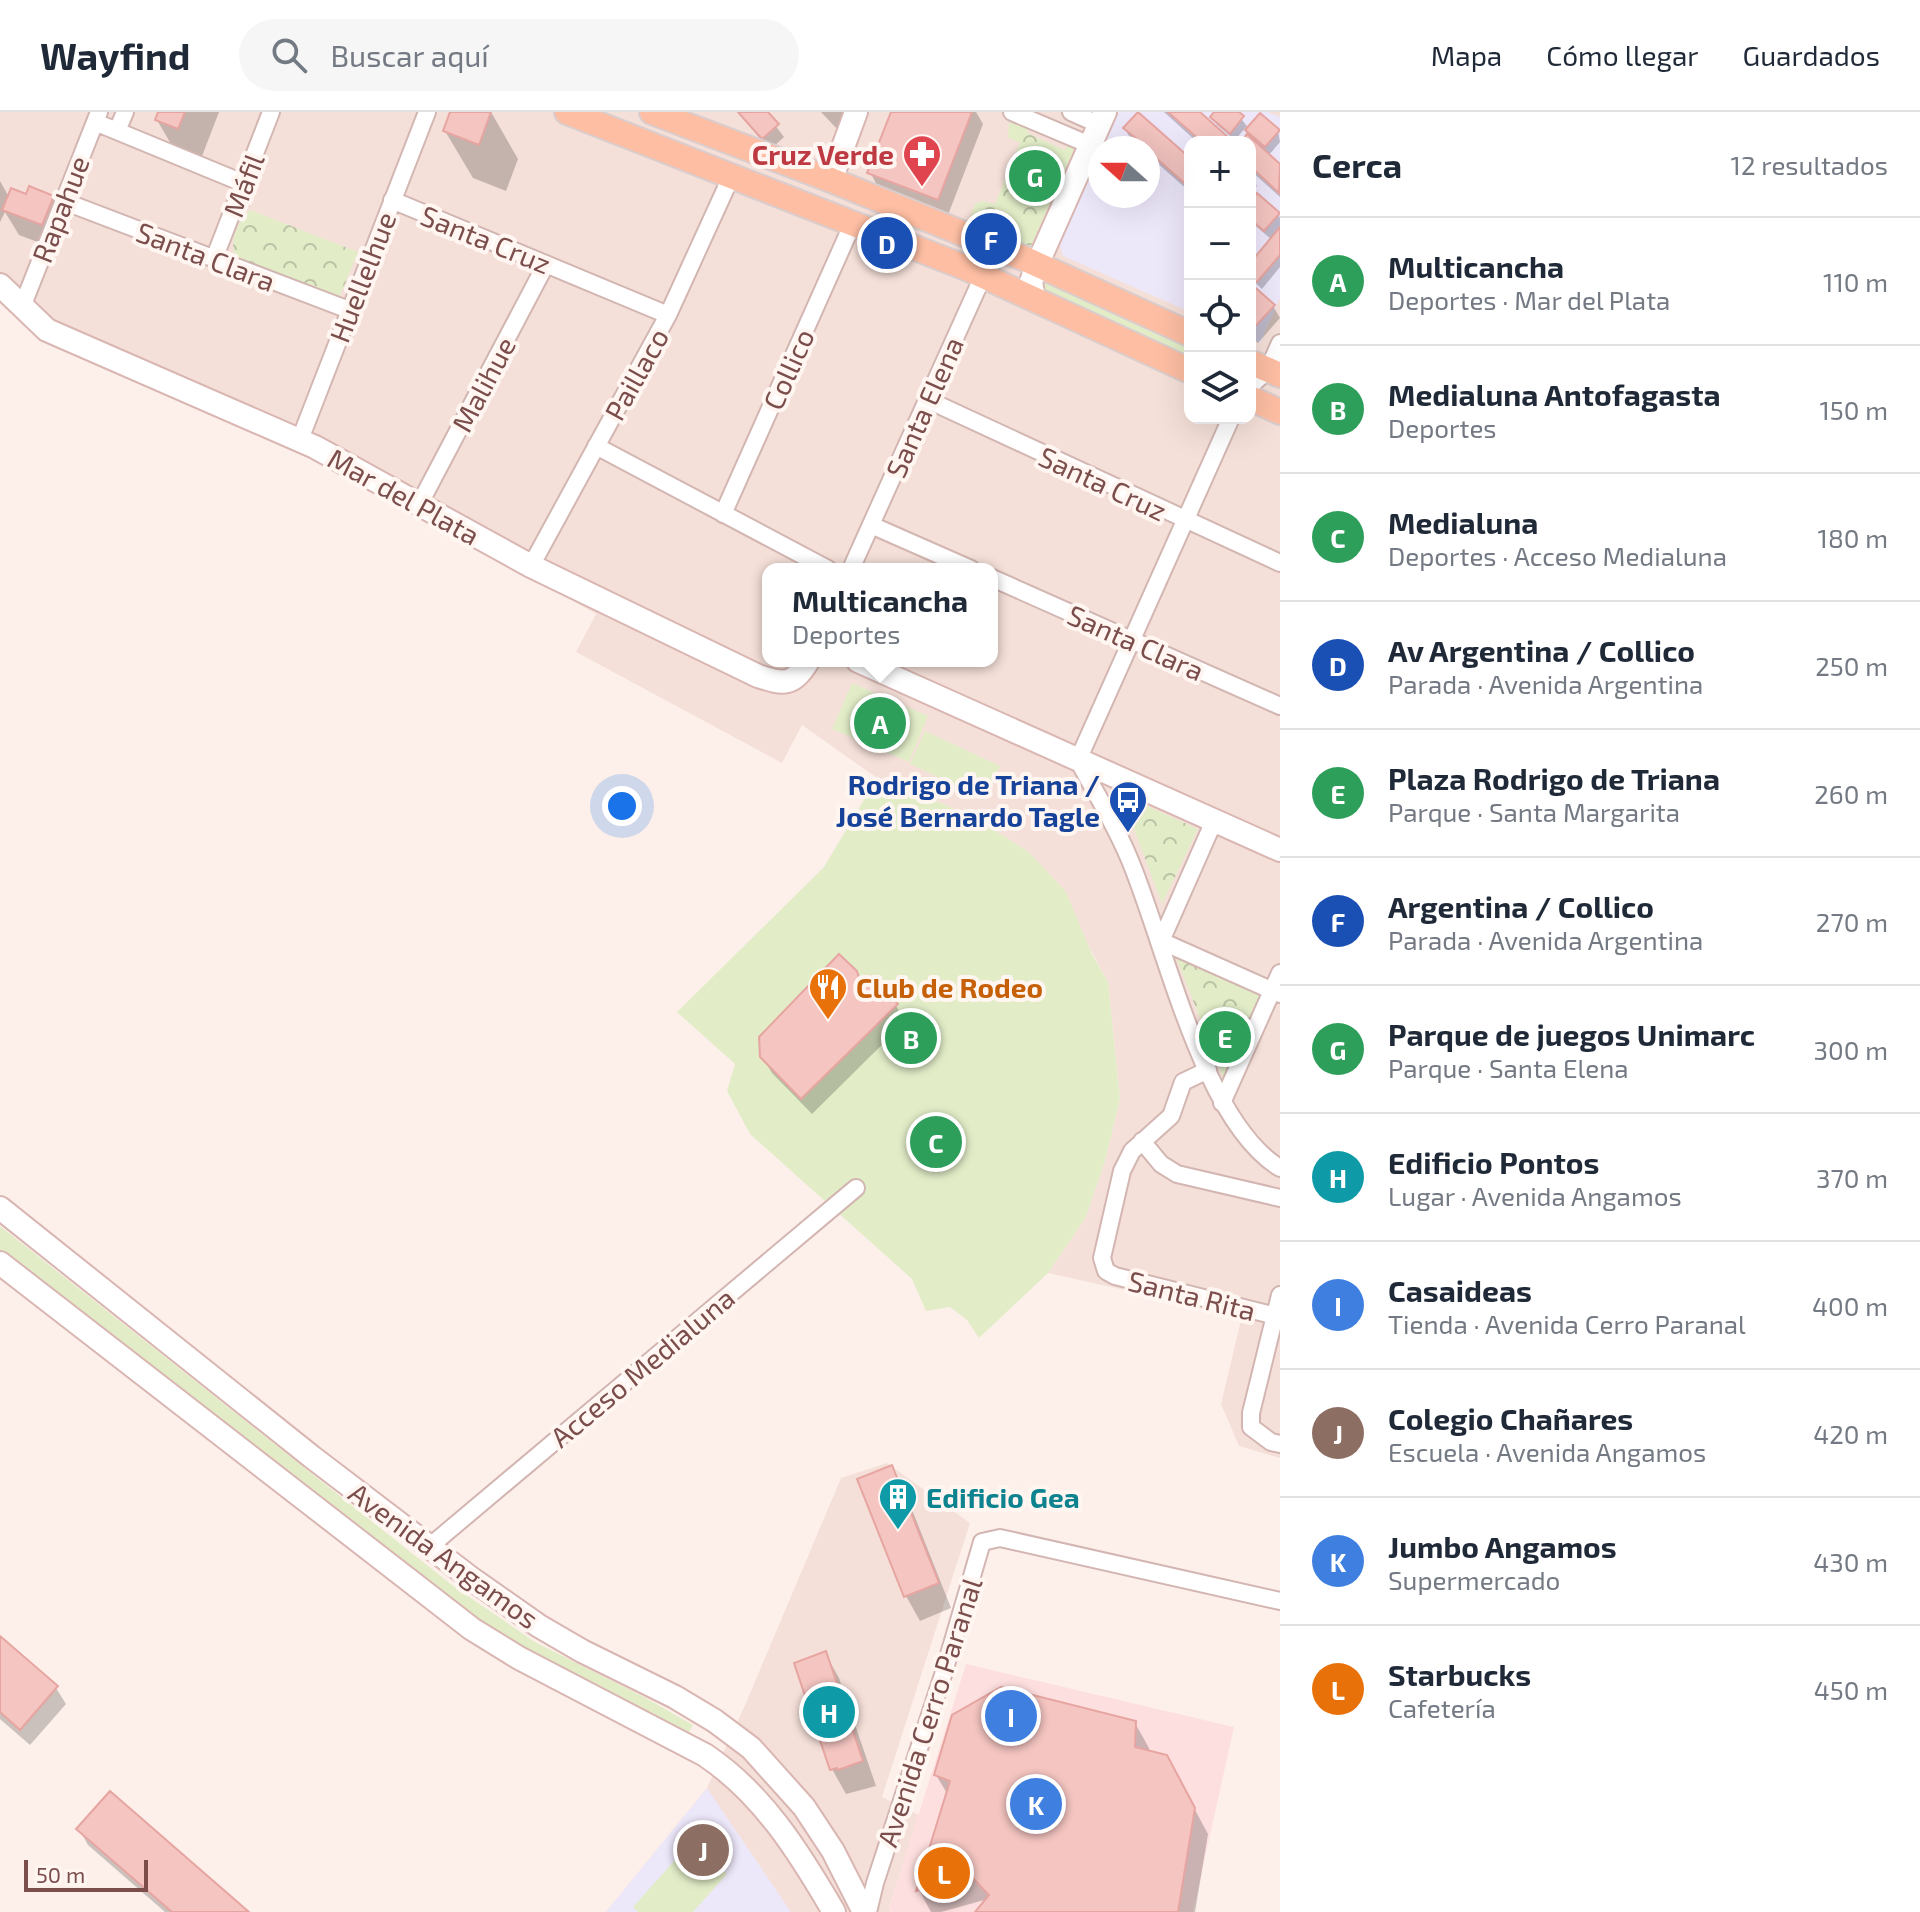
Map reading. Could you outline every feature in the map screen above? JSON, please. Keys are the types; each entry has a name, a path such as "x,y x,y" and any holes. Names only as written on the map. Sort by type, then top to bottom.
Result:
{"main road":[{"path":"567,112 983,276 1184,368"},
{"path":"652,112 981,241 1184,331"},
{"path":"731,177 737,172 749,171 818,191 831,180 856,112"},
{"path":"1034,299 1031,282 1037,265 1088,150"},
{"name":"Mar del Plata","path":"0,285 47,330 315,447 531,566 758,676 780,683 789,682 801,674 805,667"},
{"path":"1256,401 1280,412"},
{"path":"871,667 1280,850"},
{"name":"Avenida Angamos","path":"0,1208 429,1547 539,1626 675,1697 751,1748 804,1807 833,1851 862,1910"},
{"name":"Avenida Angamos","path":"0,1263 472,1629 519,1658 705,1755 727,1770 787,1834 834,1912"}],"street":[{"name":"Rapahue","path":"117,131 125,112"},
{"name":"Máfil","path":"214,259 271,112"},
{"name":"Huellelhue","path":"299,442 427,112"},
{"path":"1012,112 1088,144"},
{"path":"1071,112 1102,118"},
{"name":"Rapahue","path":"22,307 97,117"},
{"path":"97,117 117,131 243,183"},
{"name":"Paillaco","path":"531,566 668,315 731,177"},
{"name":"Santa Cruz","path":"392,200 668,315"},
{"name":"Santa Clara","path":"63,201 349,310"},
{"name":"Collico","path":"723,514 852,225"},
{"name":"Santa Elena","path":"854,563 983,276 981,241"},
{"name":"Malihue","path":"419,505 546,264"},
{"path":"1262,373 1280,343"},
{"name":"Santa Cruz","path":"928,400 1280,563"},
{"path":"1228,424 1078,760 1129,856 1222,1103 1241,1133 1280,1168"},
{"path":"596,446 817,563"},
{"path":"871,525 957,563"},
{"name":"Santa Clara","path":"998,581 1280,706"},
{"path":"1161,941 1214,821"},
{"path":"1161,941 1276,992"},
{"path":"1222,1103 1276,992 1280,973"},
{"name":"Santa Rita","path":"1208,1070 1183,1082 1171,1116 1132,1151 1122,1171 1102,1258 1106,1271 1115,1276 1278,1316"},
{"path":"1142,1141 1161,1164 1177,1174 1280,1198"},
{"name":"Acceso Medialuna","path":"429,1547 856,1188"},
{"path":"1280,1295 1278,1316 1251,1413 1251,1427 1271,1442 1280,1444"},
{"name":"Avenida Cerro Paranal","path":"862,1910 875,1883 943,1675 982,1542 1000,1538 1280,1601"}],"shaded area":[{"path":"0,112 1280,112 1280,1458 1239,1446 1221,1404 1242,1316 1048,1273 1086,1217 1105,1161 1120,1099 1108,982 1082,934 1029,852 946,805 877,778 802,725 782,763 576,652 596,614 389,495 0,298"},
{"path":"1119,112 1268,112 1280,117 1280,298 1260,343 1256,341 1256,136 1184,136 1184,309 1063,256 1059,242 1088,178 1088,208 1160,208 1160,136 1108,136"},
{"path":"887,1463 970,1523 882,1797 919,1815 889,1907 891,1912 606,1912 707,1788 841,1478"},
{"path":"966,1664 1234,1727 1193,1912 892,1912 889,1908"},
{"path":"707,1788 791,1912 606,1912"}],"green space":[{"path":"1014,118 1031,123 1027,133 1065,150 1070,141 1077,144 1030,248 981,227 971,214 975,204 983,201 995,204 1020,143 1008,137 1009,124"},
{"path":"250,210 358,252 339,298 235,258 235,232"},
{"path":"1045,281 1184,343 1184,354 1041,290"},
{"path":"852,683 928,716 909,762 832,729"},
{"path":"925,731 1000,766 985,799 910,764"},
{"path":"877,778 946,805 1029,852 1066,892 1092,954 1108,982 1120,1099 1105,1161 1086,1217 1048,1273 979,1338 967,1320 950,1307 926,1311 912,1279 750,1134 727,1091 735,1064 677,1012 824,867"},
{"path":"1136,801 1198,829 1162,904 1128,813"},
{"path":"1175,955 1261,996 1224,1079"},
{"path":"0,1226 452,1585 535,1642 693,1725 685,1739 480,1627 0,1252"},
{"path":"691,1842 727,1874 693,1912 638,1912 633,1907"}],"building":[{"path":"158,112 185,112 178,129 155,120"},
{"path":"450,112 491,112 479,145 443,131"},
{"path":"738,112 768,112 779,124 762,139"},
{"path":"891,112 972,112 938,200 867,173"},
{"path":"1138,112 1184,153 1184,183 1160,162 1160,136 1133,136 1123,128"},
{"path":"1168,112 1200,112 1227,136 1195,136"},
{"path":"1214,112 1239,112 1244,116 1230,134 1210,117"},
{"path":"1260,113 1280,130 1265,147 1256,136 1245,130"},
{"path":"1256,142 1280,164 1279,193 1256,172"},
{"path":"29,186 54,196 42,225 2,210 11,188 26,194"},
{"path":"1256,194 1280,213 1264,231 1256,224"},
{"path":"1280,227 1280,255 1257,282 1256,256"},
{"path":"1256,288 1275,305 1256,326"},
{"name":"Club de Rodeo","path":"839,954 857,971 861,985 870,976 898,1004 801,1099 760,1057 759,1037"},
{"name":"Edificio Gea","path":"892,1465 939,1583 904,1597 857,1479"},
{"path":"0,1636 58,1686 20,1730 0,1712"},
{"path":"826,1651 863,1761 838,1770 830,1770 794,1663"},
{"path":"1001,1687 1136,1721 1135,1747 1167,1755 1195,1808 1178,1912 975,1912 989,1895 971,1876 916,1891 950,1781 934,1775 952,1715"},
{"path":"110,1791 249,1912 172,1912 76,1829"}],"place":[{"name":"Parque de juegos Unimarc","path":"1035,176"},
{"name":"Cruz Verde","path":"922,188"},
{"name":"Argentina / Collico","path":"991,239"},
{"name":"Av Argentina / Collico","path":"887,243"},
{"name":"Multicancha","path":"880,723"},
{"name":"Rodrigo de Triana / José Bernardo Tagle","path":"1128,834"},
{"name":"Club de Rodeo","path":"828,1021"},
{"name":"Plaza Rodrigo de Triana","path":"1225,1037"},
{"name":"Medialuna Antofagasta","path":"911,1038"},
{"name":"Medialuna","path":"936,1142"},
{"name":"Edificio Gea","path":"898,1531"},
{"name":"Edificio Pontos","path":"829,1712"},
{"name":"Casaideas","path":"1011,1716"},
{"name":"Jumbo Angamos","path":"1036,1804"},
{"name":"Colegio Chañares","path":"703,1850"},
{"name":"Starbucks","path":"944,1873"}]}
